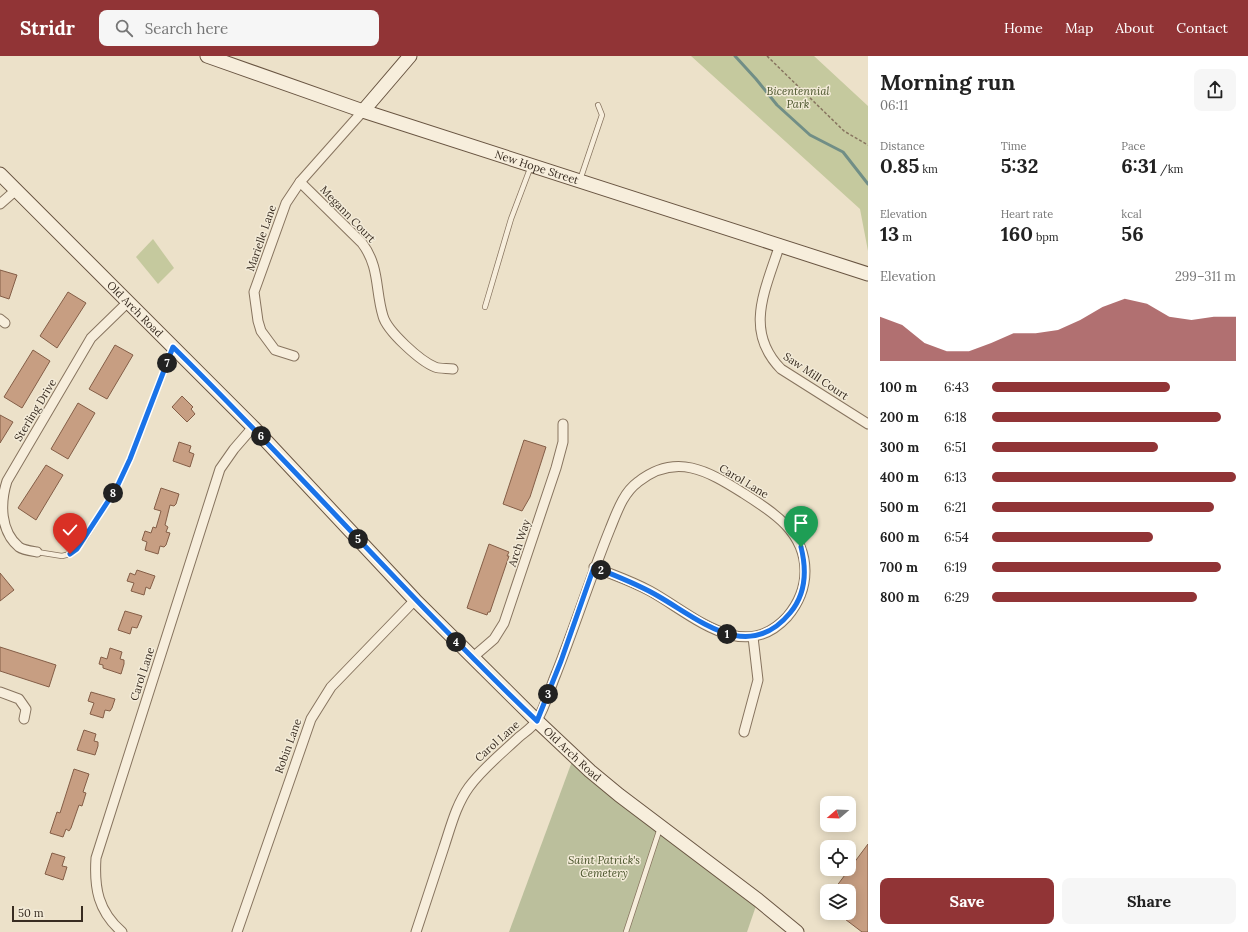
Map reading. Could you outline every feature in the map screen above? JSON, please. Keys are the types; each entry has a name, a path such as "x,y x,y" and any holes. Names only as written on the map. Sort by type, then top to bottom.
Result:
{"street":[{"name":"New Hope Street","path":"207,56 363,111 780,244 868,274"},
{"path":"363,111 410,56"},
{"name":"Marielle Lane","path":"294,356 275,350 261,331 254,292 286,203 300,182 363,111"},
{"name":"Old Arch Road","path":"0,174 253,427 415,600 537,721 590,771 758,900 797,932"},
{"name":"Megann Court","path":"300,182 362,243 371,255 377,277 383,318 394,333 417,355 436,367 453,368"},
{"path":"0,204 16,190"},
{"name":"Saw Mill Court","path":"780,244 760,311 759,325 765,348 781,369 868,424"},
{"name":"Sterling Drive","path":"36,552 19,548 6,533 2,515 2,494 7,481 91,338 128,302"},
{"name":"Arch Way","path":"472,658 494,639 504,624 556,468 563,442 563,424"},
{"name":"Carol Lane","path":"122,932 115,925 100,902 96,886 96,858 220,469 234,448 253,427"},
{"name":"Carol Lane","path":"416,932 460,802 481,772 537,721 561,661 594,567 618,509 624,497 636,483 652,473 668,468 685,466 696,468 741,492 783,521 792,530 801,547 805,570 804,585 798,600 778,626 753,637 743,638 718,631 648,590 594,567"},
{"name":"Robin Lane","path":"237,932 311,719 331,686 415,600"},
{"path":"744,732 758,680 753,637"},
{"path":"0,692 19,698 26,709 24,719"}],"lane":[{"path":"580,180 602,115 598,105"},
{"path":"485,306 511,219 531,165"},
{"path":"36,552 62,556 70,554 77,549 86,537 116,489 130,459 173,347"},
{"path":"626,932 661,826"}],"path":[{"path":"767,56 844,130 868,145"}],"green space":[{"name":"Bicentennial Park","path":"691,56 814,56 868,106 868,251 860,209"},
{"path":"153,239 174,268 158,284 136,257"},
{"name":"Saint Patrick's Cemetery","path":"574,756 758,900 747,932 509,932"}],"building":[{"path":"0,270 17,275 9,299 0,296"},
{"path":"68,292 86,303 57,348 40,336"},
{"path":"115,345 133,355 107,399 89,389"},
{"path":"33,350 50,361 22,408 4,397"},
{"path":"182,396 193,407 191,409 195,414 187,422 172,407"},
{"path":"78,403 95,413 68,459 51,449"},
{"path":"0,415 13,422 0,443"},
{"path":"524,440 546,447 530,497 522,511 503,504"},
{"path":"179,442 191,446 189,452 194,454 190,467 173,461"},
{"path":"46,465 63,475 36,520 18,508"},
{"path":"161,488 179,494 176,504 174,506 170,505 165,525 168,527 166,532 170,533 166,545 164,547 160,546 158,554 145,550 147,542 142,540 145,531 151,533 153,527 156,528 161,511 154,509"},
{"path":"489,544 509,552 507,556 509,556 490,612 488,612 487,615 467,608"},
{"path":"137,570 155,576 150,589 146,587 144,595 131,591 134,583 127,581 130,573 135,575"},
{"path":"0,573 14,590 0,601"},
{"path":"125,611 142,616 137,628 132,627 130,634 118,630"},
{"path":"0,647 56,665 49,687 0,671"},
{"path":"110,648 122,652 120,659 124,660 124,664 121,674 103,668 103,665 99,664 101,657 107,659"},
{"path":"91,692 115,699 110,711 105,710 103,718 90,714 94,703 88,701"},
{"path":"84,730 96,734 94,741 98,742 98,746 95,755 77,750"},
{"path":"74,769 89,774 83,792 86,793 82,806 79,805 71,828 69,831 66,829 63,837 50,833 57,812 60,813"},
{"path":"868,844 868,932 862,932 846,920 856,920 856,884 838,884 844,876 856,876 856,860"},
{"path":"52,853 65,857 62,866 67,867 63,880 45,874"}],"waterway":[{"path":"735,56 777,105 810,135 843,152 868,184"}],"route":[{"path":"70,554 77,549 86,537 116,489 130,459 173,347 253,427 415,600 506,692 537,721 576,621 594,567 648,590 718,631 743,638 753,637 778,626 798,600 804,585 805,570 801,547"}]}
